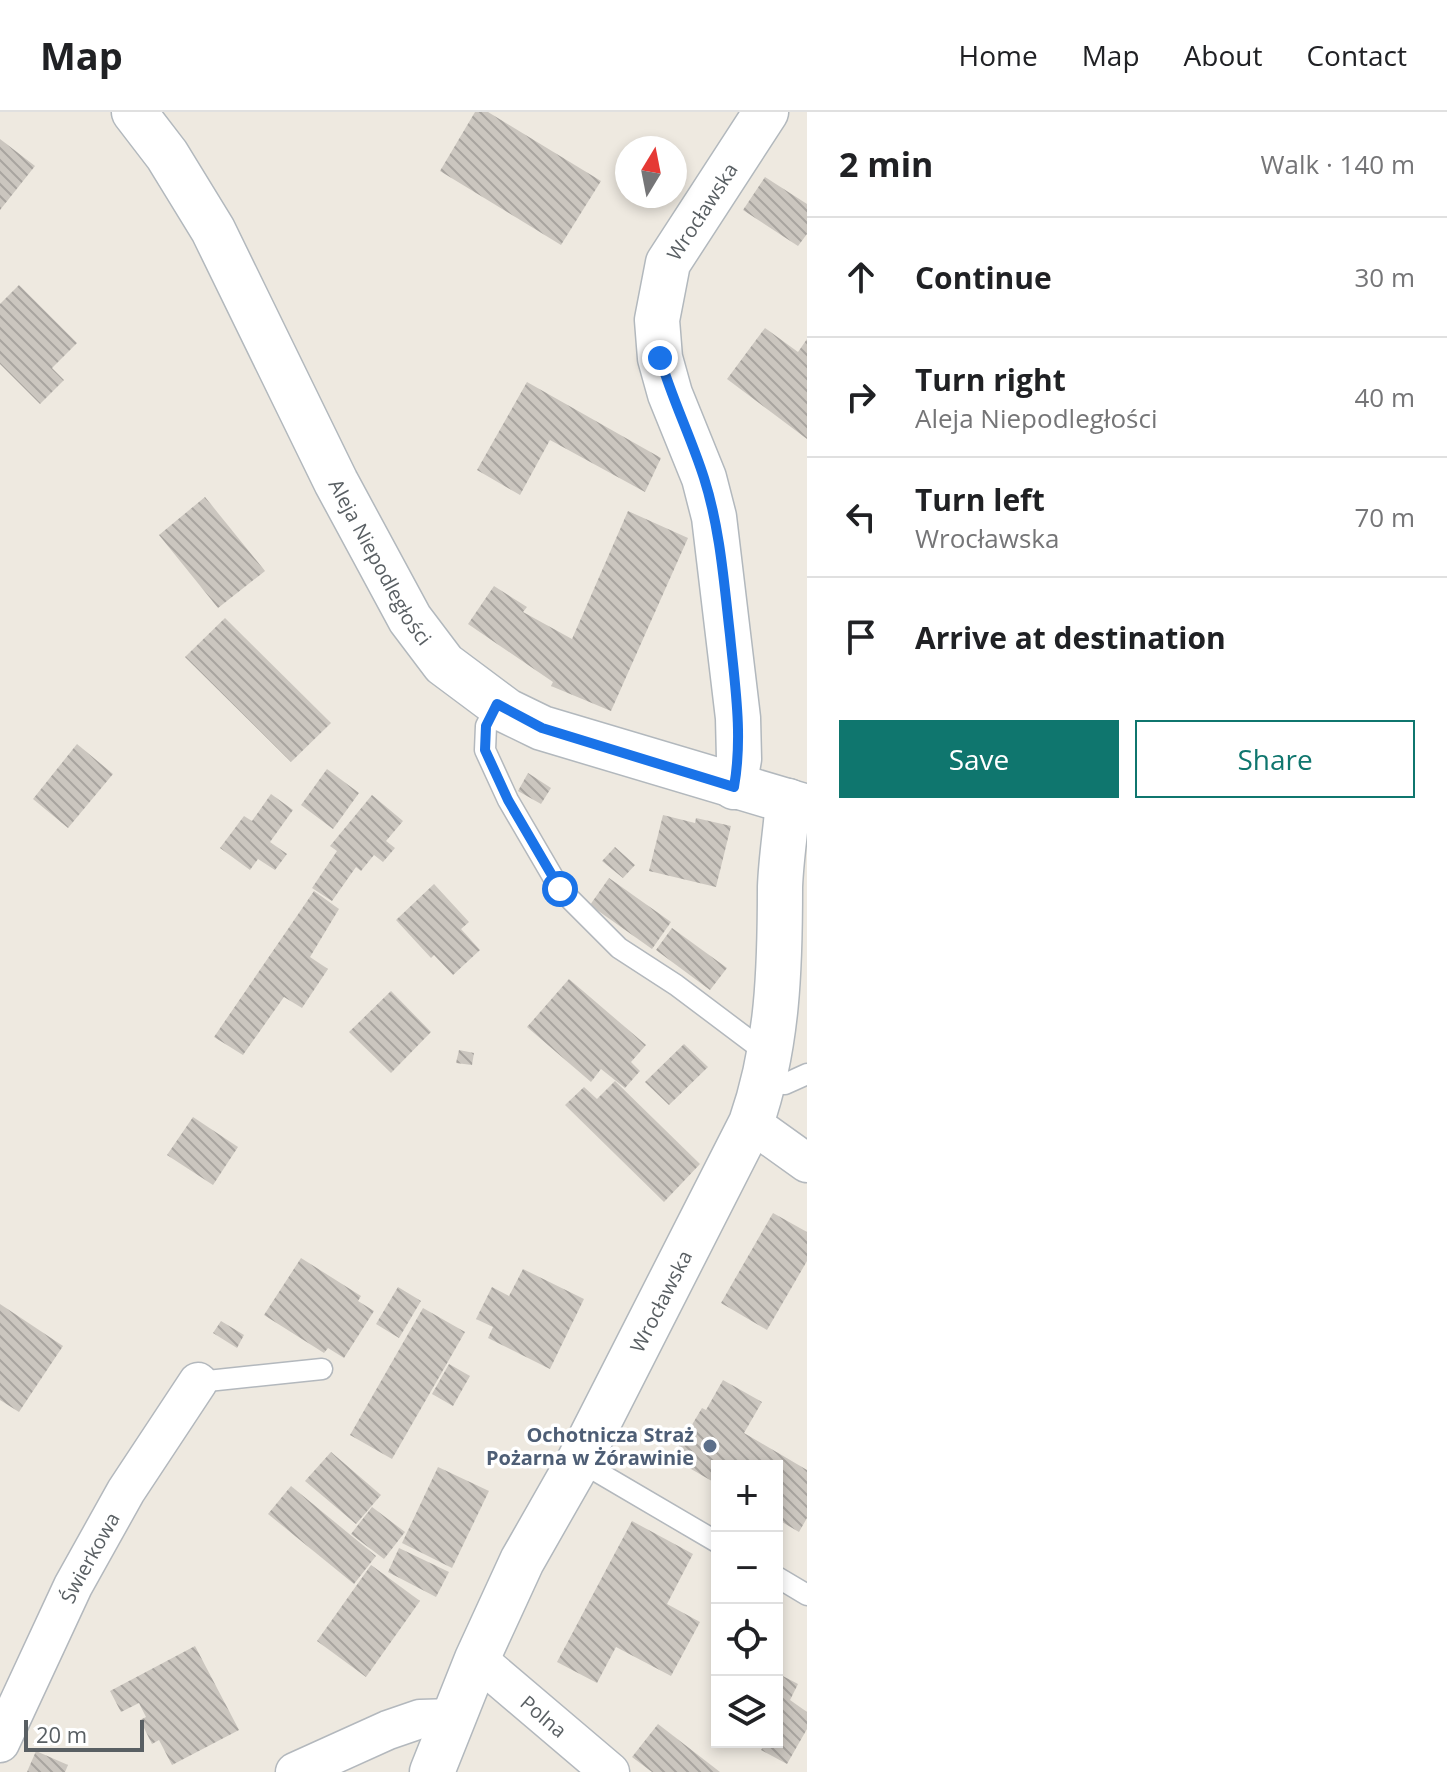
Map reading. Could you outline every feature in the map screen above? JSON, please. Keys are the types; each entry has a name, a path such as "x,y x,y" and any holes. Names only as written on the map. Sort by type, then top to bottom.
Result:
{"street":[{"name":"Aleja Niepodległości","path":"134,112 167,155 213,230 336,482 410,619 444,664 497,704 542,728 797,804"},
{"name":"Wrocławska","path":"734,787 739,759 738,718 714,517 704,478 666,382 660,358 657,320 668,263 766,112"},
{"name":"Wrocławska","path":"432,1772 477,1659 522,1561 579,1461 773,1084 789,948 780,885 797,804"},
{"path":"773,1084 807,1163"},
{"name":"Świerkowa","path":"0,1743 73,1586 126,1491 198,1382"},
{"name":"Polna","path":"477,1659 610,1772"},
{"path":"295,1772 420,1719 454,1718"}],"lane":[{"path":"497,704 486,726 485,750 508,800 560,889 619,948 676,985 773,1084"},
{"path":"198,1382 322,1369"},
{"path":"579,1461 711,1538"},
{"path":"783,1581 807,1595"}],"building":[{"path":"475,112 488,112 601,181 561,245 440,171"},
{"path":"0,139 35,166 0,210"},
{"path":"765,177 807,204 807,234 798,246 743,210"},
{"path":"19,285 77,343 52,368 64,380 40,404 0,364 0,304"},
{"path":"765,328 798,352 807,339 807,439 727,379"},
{"path":"527,382 661,458 645,492 550,440 520,495 477,470"},
{"path":"205,497 265,571 218,608 159,535"},
{"path":"628,511 688,538 611,711 551,686 553,682 468,624 494,586 527,607 523,612 572,639"},
{"path":"225,618 331,723 291,762 185,657"},
{"path":"77,744 113,774 68,828 33,799"},
{"path":"327,769 359,793 333,829 301,805"},
{"path":"528,773 551,788 541,804 518,791"},
{"path":"271,794 293,810 270,842 287,854 275,870 258,859 250,870 220,848 244,816 252,821"},
{"path":"372,795 403,821 386,841 395,848 383,862 374,855 361,871 356,867 332,901 312,888 337,851 330,846"},
{"path":"663,815 695,823 696,818 731,826 716,887 649,871"},
{"path":"615,847 635,865 623,878 602,861"},
{"path":"609,878 671,922 652,949 590,905"},
{"path":"434,884 469,922 461,929 480,950 453,975 434,955 431,958 396,920"},
{"path":"314,891 339,909 310,957 328,969 302,1008 284,997 243,1055 214,1037"},
{"path":"672,928 727,968 710,990 656,950"},
{"path":"569,979 646,1045 631,1062 640,1071 625,1088 601,1069 591,1082 527,1027"},
{"path":"391,991 431,1032 391,1073 349,1032"},
{"path":"684,1044 708,1067 669,1105 645,1082"},
{"path":"459,1050 474,1053 472,1065 456,1063"},
{"path":"615,1081 700,1164 664,1202 565,1105 584,1087 597,1099"},
{"path":"193,1117 238,1147 213,1185 167,1155"},
{"path":"773,1213 807,1232 807,1261 767,1330 721,1303"},
{"path":"301,1258 361,1296 358,1301 374,1311 344,1358 328,1348 324,1353 264,1315"},
{"path":"523,1269 584,1299 550,1369 488,1338 493,1327 476,1319 492,1287 509,1296"},
{"path":"398,1287 421,1301 399,1338 376,1324"},
{"path":"0,1304 63,1346 19,1412 0,1400"},
{"path":"423,1308 465,1332 392,1459 350,1435"},
{"path":"221,1321 244,1335 237,1348 213,1333"},
{"path":"449,1364 470,1376 453,1406 432,1394"},
{"path":"723,1380 762,1402 744,1433 807,1470 807,1518 799,1532 783,1523 783,1460 711,1460 711,1481 672,1458 702,1408 706,1410"},
{"path":"331,1452 381,1495 356,1524 305,1481"},
{"path":"438,1467 489,1491 452,1568 402,1543"},
{"path":"291,1486 376,1556 354,1584 268,1514"},
{"path":"372,1507 405,1532 384,1559 351,1534"},
{"path":"632,1521 693,1554 667,1604 700,1622 671,1676 616,1647 597,1683 557,1662"},
{"path":"399,1548 449,1572 436,1597 388,1572"},
{"path":"371,1565 420,1601 366,1677 317,1641"},
{"path":"195,1646 239,1730 172,1765 159,1740 152,1744 140,1720 146,1717 139,1703 121,1712 110,1691"},
{"path":"783,1676 798,1684 790,1700 807,1712 807,1729 787,1764 761,1750 783,1748"},
{"path":"658,1724 720,1772 652,1772 632,1757"},
{"path":"36,1751 68,1765 65,1772 27,1772"}],"place":[{"name":"Ochotnicza Straż Pożarna w Żórawinie","path":"710,1446"}],"route":[{"path":"560,889 508,800 485,750 486,726 497,704 542,728 734,787 739,759 738,718 714,517 704,478 670,394 660,358"}]}
